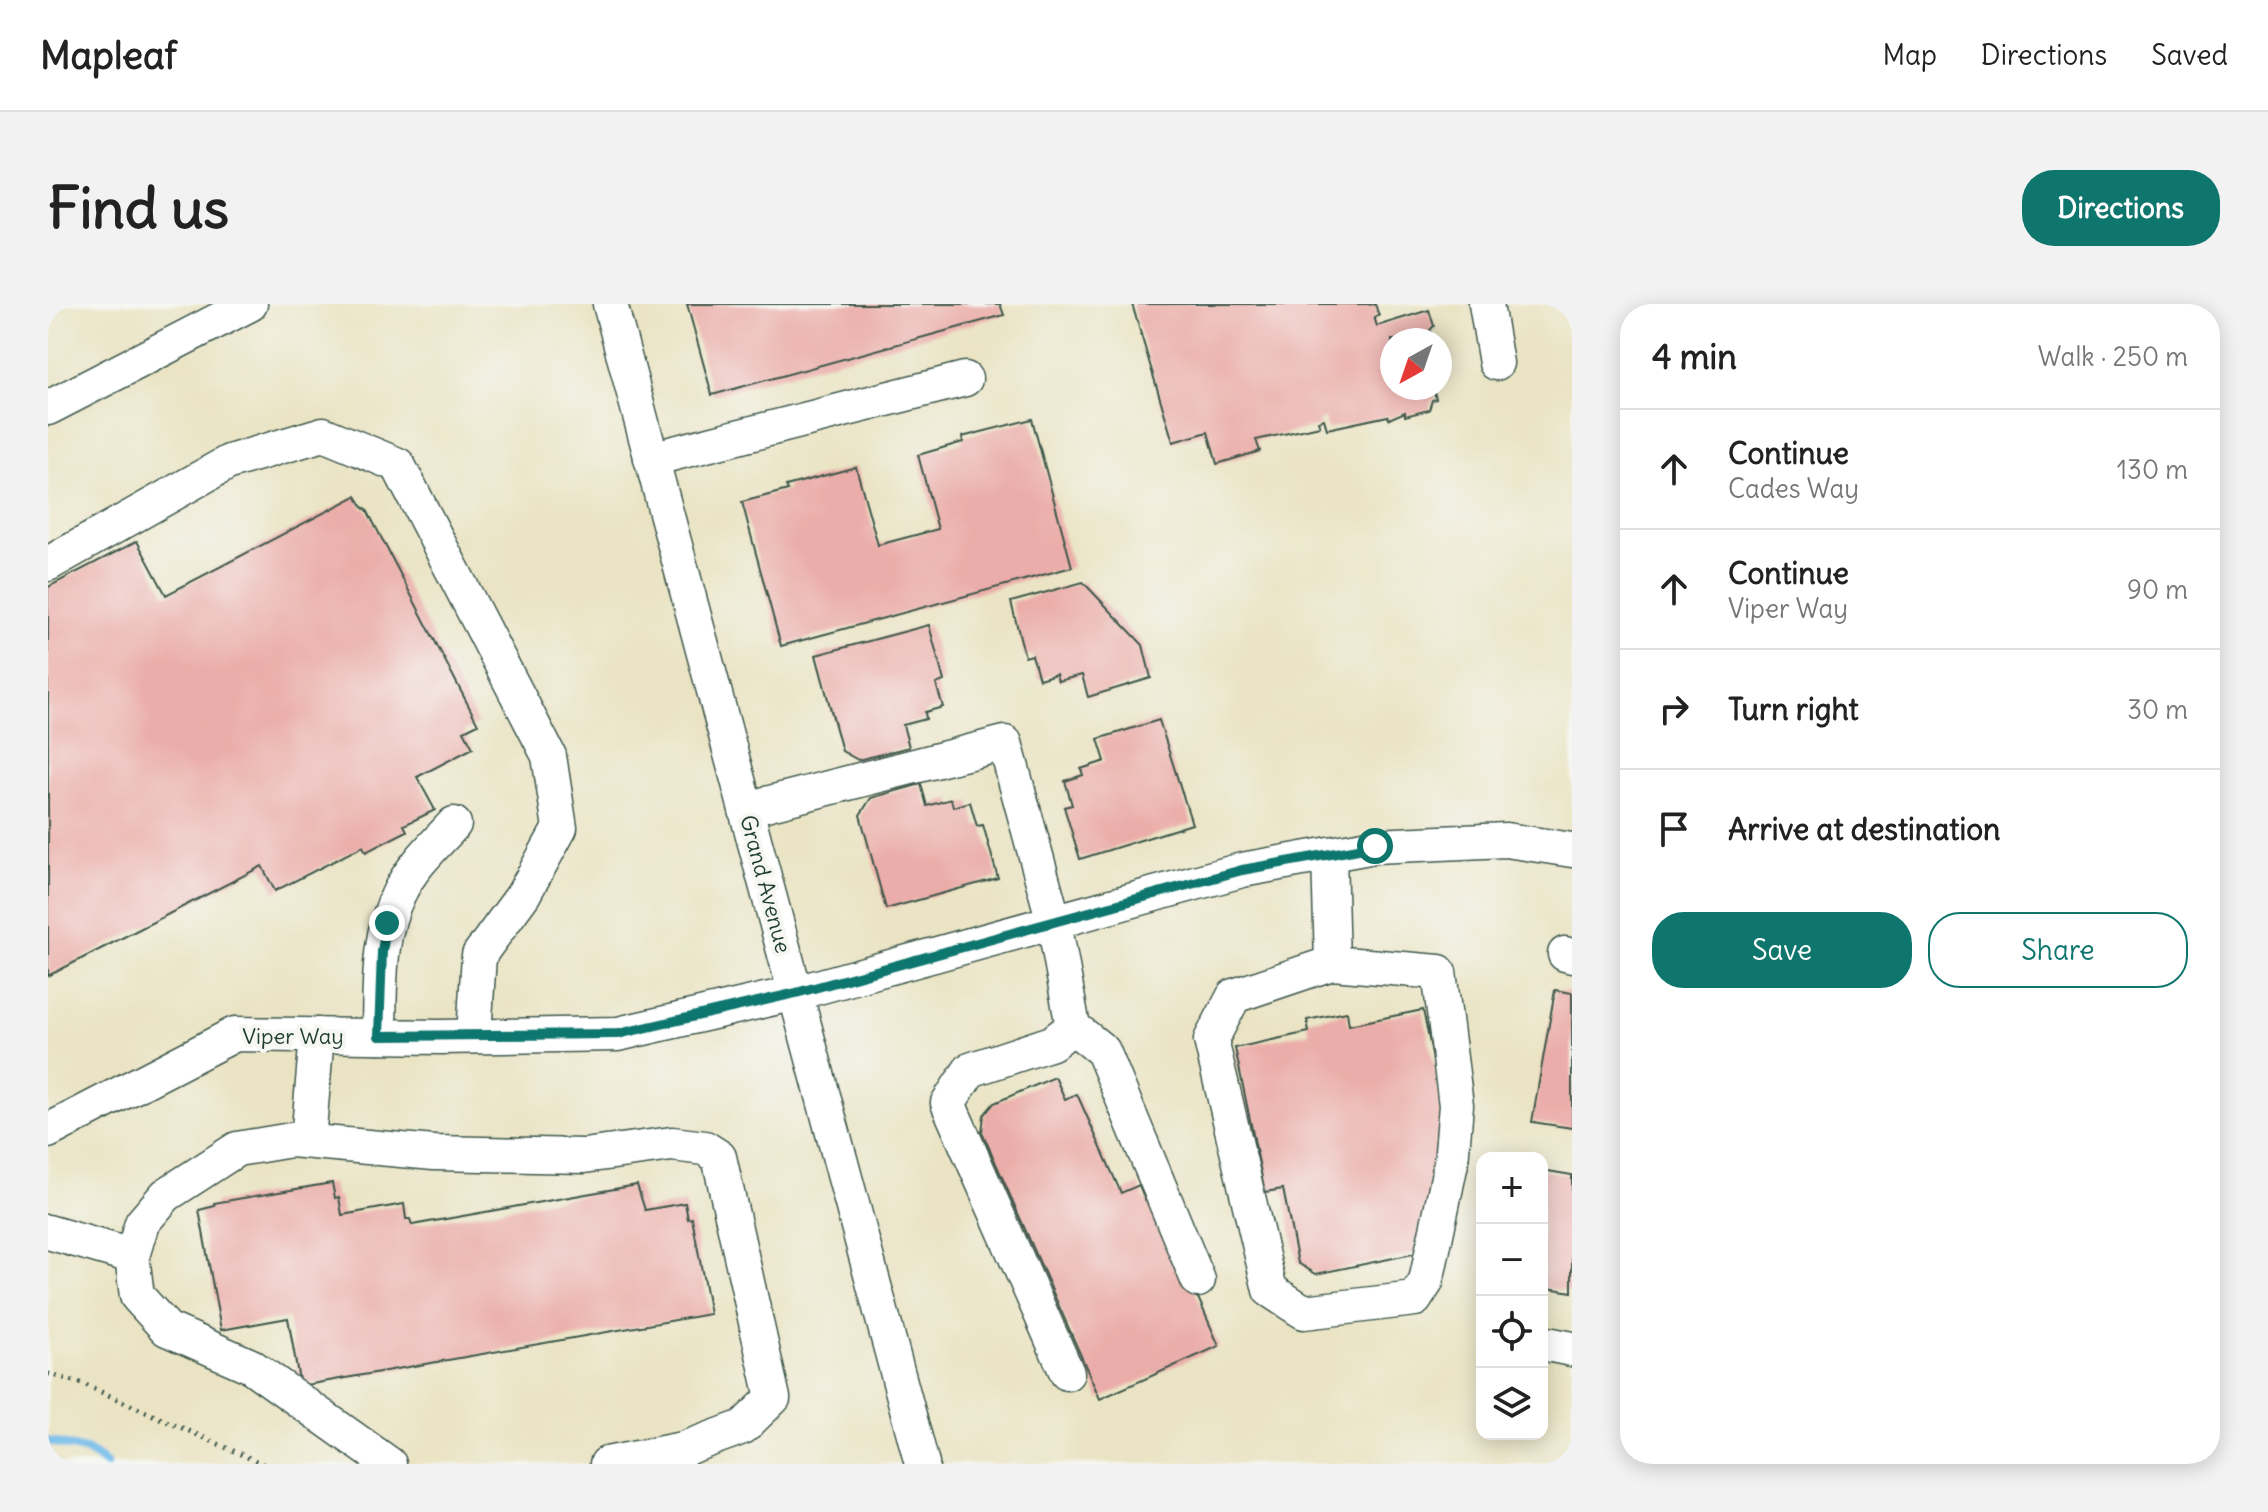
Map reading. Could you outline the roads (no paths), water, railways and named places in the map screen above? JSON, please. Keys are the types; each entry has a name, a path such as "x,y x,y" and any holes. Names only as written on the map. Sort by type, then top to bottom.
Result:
{"street":[{"path":"48,408 250,304"},
{"name":"Grand Avenue","path":"610,304 922,1464"},
{"path":"1486,304 1496,363"},
{"path":"651,459 965,379"},
{"path":"48,564 229,462 323,434 398,465 549,756 560,828 523,895 479,955 474,1036"},
{"path":"746,809 1005,743 1054,922 1073,1027 1103,1051 1198,1280"},
{"path":"379,1036 382,951 387,923 407,880 421,859 454,824"},
{"name":"Viper Way","path":"48,1131 235,1034 618,1034 796,993 1242,870 1375,846 1506,840 1572,850"},
{"path":"1329,854 1332,963"},
{"path":"1332,963 1439,972 1456,1105 1451,1163 1426,1282 1415,1299 1304,1312 1270,1290 1211,1040 1234,996 1332,963"},
{"path":"1067,1373 948,1103 970,1070 1052,1043 1073,1027"},
{"path":"308,1141 317,1035"},
{"path":"389,1464 251,1366 167,1329 137,1296 132,1256 142,1223 166,1195 237,1149 291,1140 434,1153 584,1156 672,1144 705,1148 719,1157 773,1398 743,1427 683,1449 607,1464"},
{"path":"48,1232 132,1256"},
{"path":"1548,1344 1572,1349"}],"waterway":[{"path":"48,1441 88,1451 106,1464"}]}
